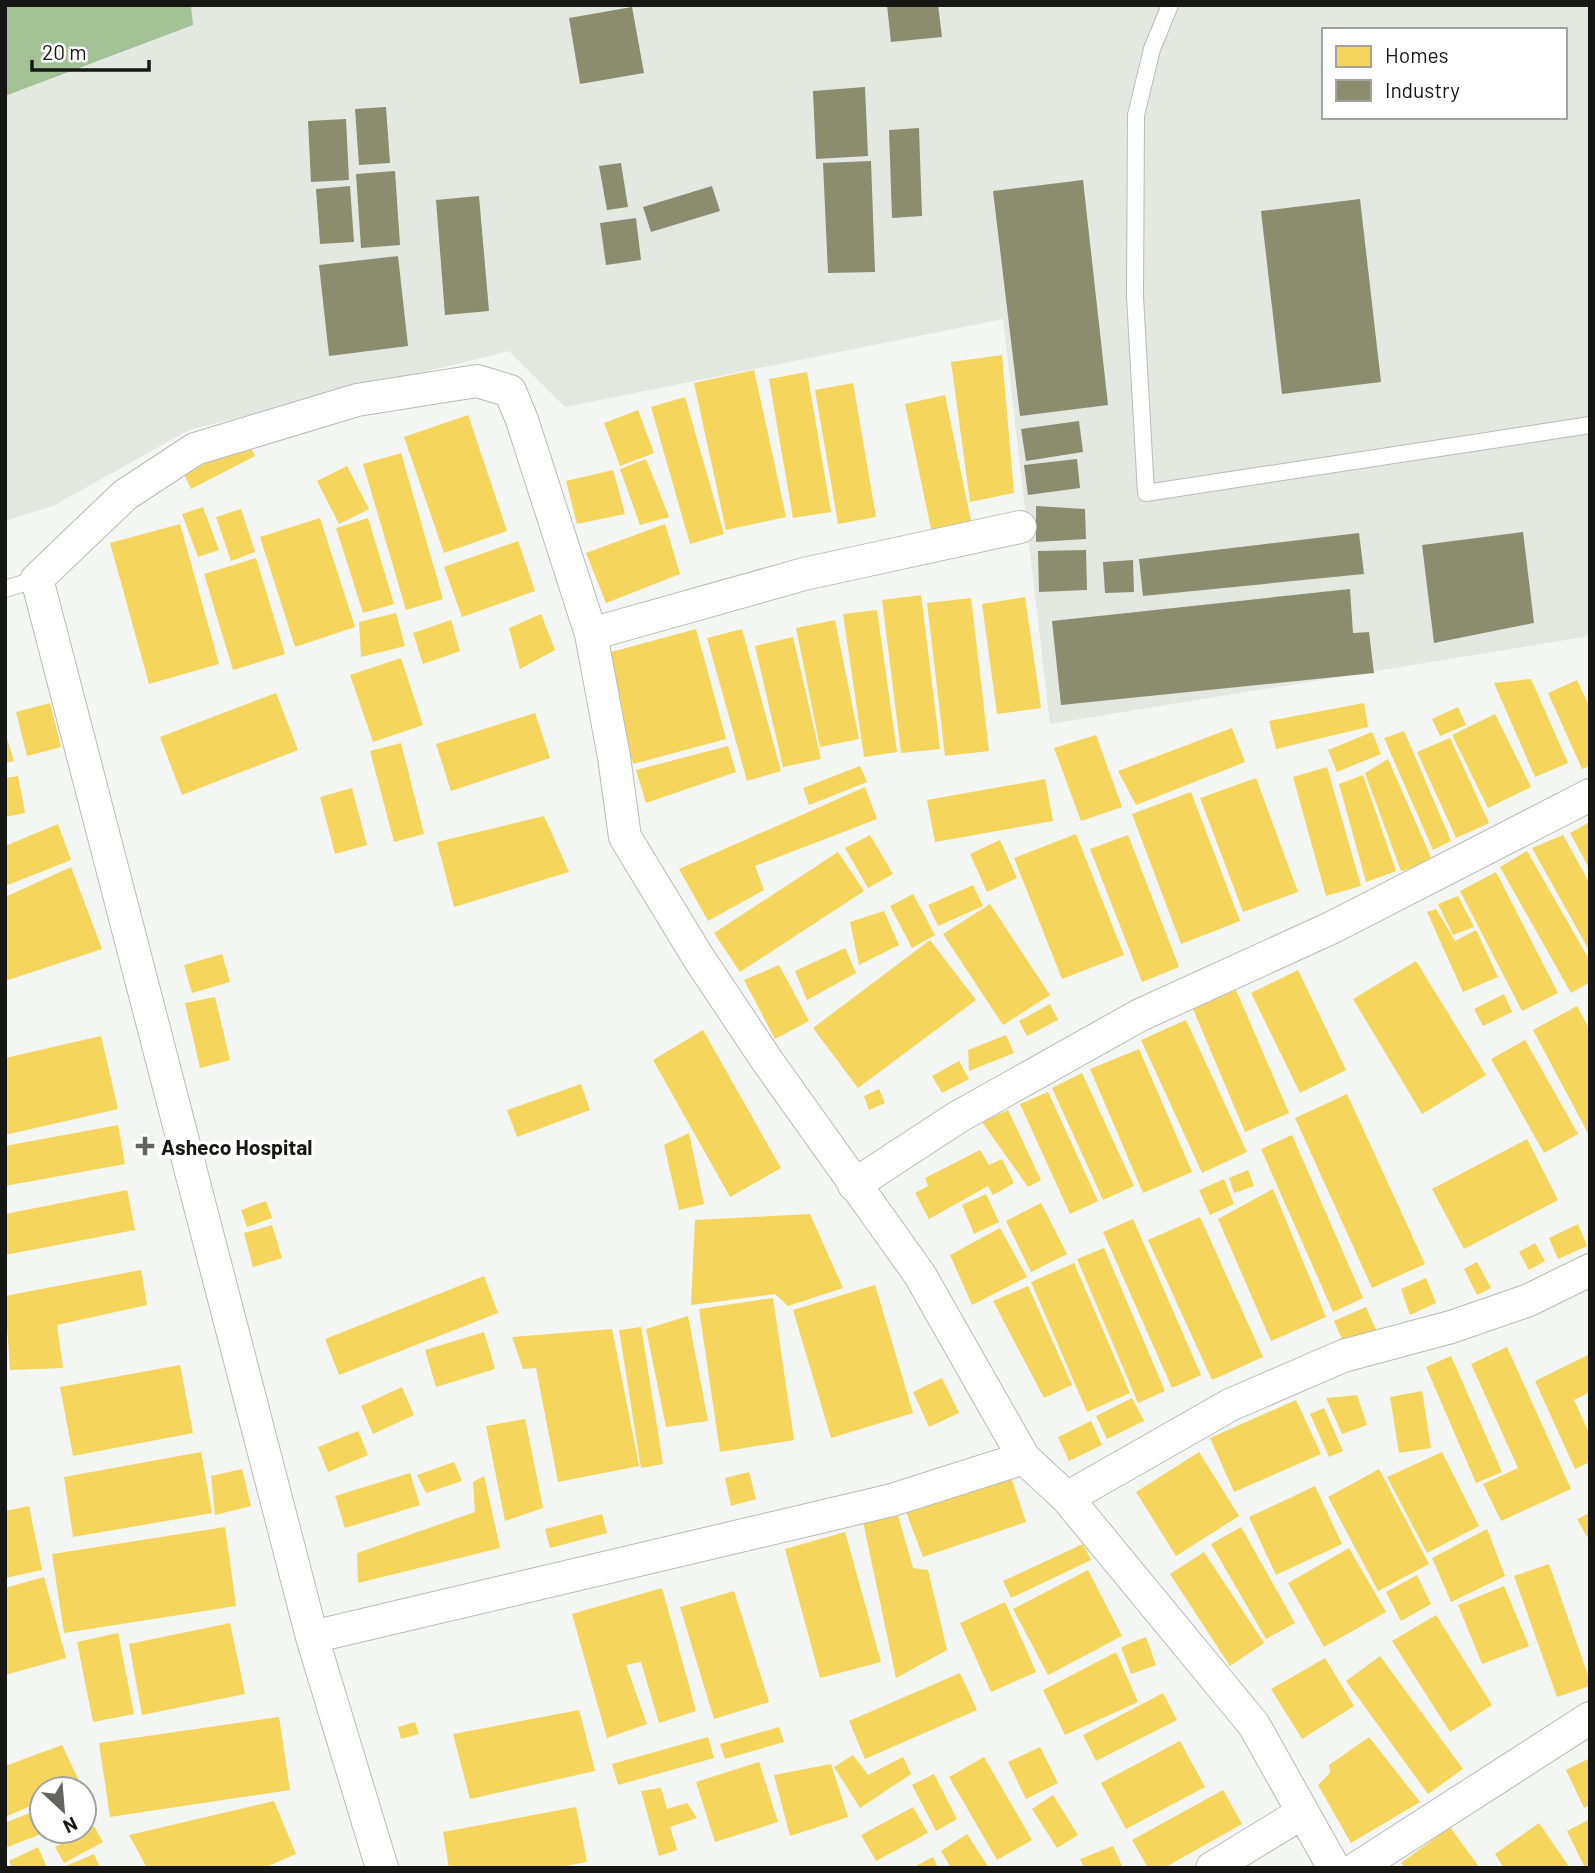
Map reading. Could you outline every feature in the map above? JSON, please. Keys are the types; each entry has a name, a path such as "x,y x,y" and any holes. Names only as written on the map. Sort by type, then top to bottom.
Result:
{"street":[{"path":"382,1868 312,1637 37,579 125,495 195,449 357,400 477,381 510,391 522,421 591,634 614,757 625,837 698,957 854,1185 920,1275 1024,1458 1067,1498 1254,1725 1334,1868"},
{"path":"591,634 804,574 1020,527"},
{"path":"854,1185 958,1117 1140,1015 1333,927 1590,794"},
{"path":"1067,1498 1230,1405 1343,1356 1451,1326 1529,1300 1590,1270"},
{"path":"312,1637 892,1500 1024,1458"},
{"path":"1357,1868 1590,1718"},
{"path":"1212,1868 1302,1813"}],"lane":[{"path":"1170,5 1152,49 1136,115 1135,296 1146,493 1590,425"},
{"path":"5,589 37,579"}],"shaded area":[{"path":"5,5 191,5 193,25 5,96"},
{"path":"191,5 1590,5 1590,636 1050,724 1003,319 565,407 509,351 189,430 53,506 5,521 5,96 192,25"}],"building: Homes":[{"path":"1002,355 1014,493 970,502 951,362"},
{"path":"754,370 786,517 726,530 694,383"},
{"path":"807,372 831,512 793,518 769,379"},
{"path":"853,383 876,517 838,524 815,390"},
{"path":"945,395 972,526 932,534 905,404"},
{"path":"685,397 724,534 690,544 651,407"},
{"path":"638,410 654,453 620,466 604,423"},
{"path":"468,415 507,531 444,553 404,437"},
{"path":"248,442 255,456 191,489 184,474"},
{"path":"401,453 443,599 406,610 363,464"},
{"path":"646,459 669,517 640,525 620,469"},
{"path":"347,466 369,509 339,524 317,481"},
{"path":"613,470 625,514 577,524 566,481"},
{"path":"203,507 219,550 198,557 182,514"},
{"path":"241,509 255,552 231,561 216,517"},
{"path":"320,518 355,627 295,647 260,537"},
{"path":"368,518 394,604 363,613 336,528"},
{"path":"180,524 219,664 149,684 110,543"},
{"path":"665,524 680,574 606,603 586,553"},
{"path":"518,541 535,591 462,617 444,567"},
{"path":"256,558 285,654 233,670 204,574"},
{"path":"921,595 940,749 901,753 882,600"},
{"path":"1025,597 1041,708 997,714 982,604"},
{"path":"971,598 989,751 945,756 927,603"},
{"path":"877,610 897,752 864,757 843,614"},
{"path":"396,613 405,646 361,657 359,622"},
{"path":"541,614 555,650 520,669 509,628"},
{"path":"451,620 460,651 423,664 413,633"},
{"path":"835,620 859,739 820,747 796,628"},
{"path":"696,629 726,739 633,764 604,654"},
{"path":"742,629 781,771 747,781 707,638"},
{"path":"793,637 821,759 783,767 755,646"},
{"path":"401,658 423,725 373,742 350,675"},
{"path":"1531,679 1568,763 1535,777 1494,683"},
{"path":"1577,680 1590,708 1590,766 1582,769 1548,693"},
{"path":"276,693 298,750 182,795 160,737"},
{"path":"50,703 61,747 27,756 16,712"},
{"path":"1364,703 1368,727 1276,749 1269,721"},
{"path":"1458,707 1466,725 1440,736 1432,719"},
{"path":"535,713 550,758 451,791 436,744"},
{"path":"1495,714 1531,787 1488,808 1452,735"},
{"path":"1232,728 1245,762 1136,805 1118,771"},
{"path":"1404,731 1451,841 1433,850 1384,738"},
{"path":"5,732 14,761 5,763"},
{"path":"1372,732 1381,754 1337,772 1328,750"},
{"path":"1096,735 1122,807 1081,821 1054,748"},
{"path":"1450,738 1489,823 1456,838 1417,752"},
{"path":"401,743 424,834 394,842 370,751"},
{"path":"728,746 736,772 646,803 636,770"},
{"path":"1388,759 1433,862 1401,871 1365,773"},
{"path":"860,766 867,782 809,805 803,788"},
{"path":"1327,767 1361,886 1326,896 1293,777"},
{"path":"1363,775 1396,871 1366,882 1339,784"},
{"path":"18,776 25,813 5,817 5,778"},
{"path":"1256,778 1298,892 1243,912 1200,798"},
{"path":"1045,779 1053,821 935,842 927,800"},
{"path":"865,787 877,819 755,866 764,890 708,921 679,869"},
{"path":"352,788 367,845 335,854 320,797"},
{"path":"1191,792 1240,921 1181,944 1132,814"},
{"path":"544,816 569,872 454,907 437,842"},
{"path":"1590,822 1590,870 1570,833"},
{"path":"58,824 71,860 5,886 5,846"},
{"path":"1076,834 1124,955 1062,979 1014,858"},
{"path":"870,835 893,874 868,888 845,848"},
{"path":"1128,835 1179,967 1142,982 1090,849"},
{"path":"1563,835 1590,884 1590,952 1532,848"},
{"path":"1000,840 1017,878 987,892 970,854"},
{"path":"1527,851 1590,961 1590,982 1571,993 1500,867"},
{"path":"838,852 864,891 740,972 714,933"},
{"path":"71,867 102,949 5,981 5,897"},
{"path":"1496,872 1558,993 1522,1011 1460,891"},
{"path":"973,885 983,906 938,926 928,905"},
{"path":"913,894 935,935 912,948 890,906"},
{"path":"1458,896 1474,927 1453,935 1438,904"},
{"path":"990,904 1050,995 1003,1025 943,934"},
{"path":"1436,909 1455,941 1476,930 1498,977 1463,992 1427,912"},
{"path":"884,911 899,945 859,965 850,922"},
{"path":"930,940 976,1000 858,1088 813,1028"},
{"path":"845,948 856,973 807,1000 795,971"},
{"path":"222,954 230,982 192,993 184,965"},
{"path":"1416,961 1486,1075 1422,1114 1353,999"},
{"path":"779,965 809,1021 775,1039 744,980"},
{"path":"1298,970 1346,1070 1300,1093 1251,993"},
{"path":"1236,990 1289,1113 1245,1132 1193,1009"},
{"path":"1504,994 1512,1012 1483,1026 1474,1009"},
{"path":"215,997 230,1060 200,1068 185,1003"},
{"path":"1050,1004 1058,1020 1027,1036 1019,1021"},
{"path":"1577,1006 1590,1030 1590,1137 1533,1030"},
{"path":"1186,1020 1247,1152 1202,1173 1141,1040"},
{"path":"703,1030 781,1168 730,1197 653,1060"},
{"path":"1006,1035 1014,1053 969,1071 968,1050"},
{"path":"101,1036 118,1109 5,1135 5,1058"},
{"path":"1525,1040 1578,1134 1544,1153 1491,1059"},
{"path":"1139,1049 1192,1172 1143,1193 1090,1069"},
{"path":"959,1061 969,1079 942,1093 932,1076"},
{"path":"1082,1073 1134,1186 1103,1200 1052,1088"},
{"path":"581,1084 590,1110 517,1137 507,1110"},
{"path":"879,1089 885,1103 869,1110 864,1096"},
{"path":"1048,1092 1098,1201 1070,1214 1020,1104"},
{"path":"1347,1094 1425,1264 1372,1288 1295,1118"},
{"path":"1008,1110 1041,1180 1028,1187 982,1122"},
{"path":"118,1125 125,1164 5,1186 5,1146"},
{"path":"689,1133 704,1204 679,1210 664,1145"},
{"path":"1292,1135 1363,1298 1333,1312 1261,1149"},
{"path":"1527,1139 1558,1200 1464,1249 1432,1189"},
{"path":"980,1150 989,1165 1002,1159 1014,1183 993,1195 988,1186 929,1219 915,1193 928,1186 925,1178"},
{"path":"1248,1170 1254,1186 1234,1193 1229,1178"},
{"path":"1224,1179 1234,1204 1210,1215 1199,1190"},
{"path":"1273,1189 1326,1317 1271,1341 1218,1219"},
{"path":"127,1190 135,1230 5,1255 5,1214"},
{"path":"986,1194 999,1222 974,1234 962,1205"},
{"path":"266,1201 272,1218 247,1227 241,1210"},
{"path":"1041,1203 1067,1254 1031,1272 1006,1221"},
{"path":"810,1214 843,1288 788,1306 775,1294 691,1305 695,1220"},
{"path":"1200,1217 1263,1357 1212,1380 1148,1240"},
{"path":"1133,1219 1201,1375 1172,1388 1103,1232"},
{"path":"1578,1224 1587,1246 1558,1259 1549,1238"},
{"path":"272,1225 282,1258 253,1267 244,1233"},
{"path":"1000,1228 1027,1277 972,1305 950,1255"},
{"path":"1535,1243 1545,1261 1529,1270 1519,1252"},
{"path":"1104,1248 1165,1391 1138,1403 1077,1259"},
{"path":"1477,1262 1491,1288 1477,1295 1464,1269"},
{"path":"1074,1263 1130,1393 1087,1412 1031,1282"},
{"path":"141,1270 147,1305 57,1325 63,1368 10,1370 5,1296"},
{"path":"484,1276 498,1313 339,1375 325,1339"},
{"path":"1426,1278 1436,1303 1410,1315 1401,1289"},
{"path":"875,1285 913,1413 831,1438 793,1310"},
{"path":"1028,1286 1072,1385 1044,1398 993,1301"},
{"path":"773,1298 794,1440 720,1452 699,1309"},
{"path":"1366,1307 1376,1330 1344,1344 1334,1321"},
{"path":"688,1316 708,1421 666,1427 646,1329"},
{"path":"641,1327 663,1464 641,1468 619,1330"},
{"path":"612,1329 639,1466 558,1482 536,1368 523,1369 512,1337"},
{"path":"484,1332 495,1369 436,1387 425,1350"},
{"path":"1507,1347 1571,1489 1501,1521 1483,1484 1518,1468 1471,1364"},
{"path":"1590,1354 1590,1392 1574,1400 1590,1435 1590,1462 1575,1469 1535,1381"},
{"path":"1451,1356 1502,1472 1476,1483 1426,1367"},
{"path":"180,1365 193,1433 73,1456 60,1387"},
{"path":"942,1378 959,1413 929,1427 913,1392"},
{"path":"402,1387 414,1415 373,1434 361,1406"},
{"path":"1422,1391 1431,1448 1399,1453 1390,1397"},
{"path":"1357,1395 1367,1425 1342,1434 1326,1398"},
{"path":"1132,1398 1144,1421 1107,1439 1096,1416"},
{"path":"1296,1400 1321,1454 1234,1492 1210,1438"},
{"path":"1324,1408 1343,1451 1329,1457 1310,1414"},
{"path":"525,1419 543,1508 505,1521 486,1426"},
{"path":"1091,1421 1102,1445 1069,1461 1058,1437"},
{"path":"358,1431 368,1455 328,1472 318,1447"},
{"path":"201,1452 212,1513 73,1537 64,1477"},
{"path":"1199,1452 1239,1516 1176,1556 1136,1492"},
{"path":"1442,1452 1479,1526 1427,1553 1387,1477"},
{"path":"454,1462 462,1481 426,1493 417,1475"},
{"path":"242,1469 251,1506 215,1515 211,1476"},
{"path":"1379,1469 1429,1564 1378,1591 1328,1497"},
{"path":"749,1472 756,1499 731,1506 725,1478"},
{"path":"410,1473 420,1505 345,1528 335,1496"},
{"path":"1010,1474 1026,1522 923,1557 906,1512"},
{"path":"484,1476 500,1548 358,1583 357,1553 475,1512 473,1482"},
{"path":"1315,1486 1342,1544 1276,1575 1249,1517"},
{"path":"895,1505 913,1568 928,1570 947,1650 896,1678 861,1512"},
{"path":"29,1506 42,1570 5,1578 5,1511"},
{"path":"1590,1513 1590,1535 1587,1537 1577,1519"},
{"path":"602,1514 607,1533 550,1548 545,1529"},
{"path":"225,1527 236,1606 64,1633 52,1554"},
{"path":"1241,1527 1295,1623 1266,1639 1211,1544"},
{"path":"1487,1529 1505,1576 1451,1602 1432,1558"},
{"path":"845,1532 881,1662 820,1678 785,1549"},
{"path":"1083,1544 1091,1560 1011,1598 1003,1581"},
{"path":"1349,1548 1386,1612 1324,1647 1288,1583"},
{"path":"1204,1552 1264,1643 1230,1666 1170,1574"},
{"path":"1549,1564 1590,1681 1590,1686 1557,1697 1514,1576"},
{"path":"1088,1570 1122,1636 1048,1675 1013,1609"},
{"path":"1417,1575 1431,1604 1401,1621 1386,1592"},
{"path":"44,1577 66,1658 5,1675 5,1588"},
{"path":"1504,1586 1529,1646 1482,1664 1458,1605"},
{"path":"662,1588 696,1711 659,1723 641,1662 626,1665 647,1724 607,1738 572,1614"},
{"path":"734,1591 769,1702 714,1719 680,1607"},
{"path":"1005,1602 1036,1672 991,1692 960,1623"},
{"path":"1436,1615 1492,1705 1450,1732 1392,1641"},
{"path":"230,1623 245,1694 142,1715 129,1644"},
{"path":"118,1633 134,1714 93,1722 77,1642"},
{"path":"1146,1637 1156,1665 1131,1674 1121,1647"},
{"path":"1116,1652 1138,1702 1065,1735 1043,1690"},
{"path":"1380,1656 1463,1769 1428,1794 1346,1681"},
{"path":"1325,1658 1354,1706 1302,1739 1271,1689"},
{"path":"960,1673 977,1710 865,1759 849,1721"},
{"path":"1163,1693 1177,1720 1096,1761 1083,1735"},
{"path":"579,1710 595,1771 470,1799 453,1734"},
{"path":"279,1717 290,1790 110,1817 99,1743"},
{"path":"415,1722 419,1734 401,1739 398,1727"},
{"path":"779,1727 784,1742 725,1759 720,1744"},
{"path":"708,1737 714,1758 618,1785 612,1764"},
{"path":"1369,1737 1420,1802 1351,1843 1318,1785 1330,1773 1329,1765"},
{"path":"1180,1741 1205,1787 1126,1829 1101,1783"},
{"path":"62,1745 76,1775 28,1775 28,1807 5,1817 5,1766"},
{"path":"1040,1747 1058,1783 1026,1799 1008,1762"},
{"path":"853,1755 868,1775 903,1757 911,1774 860,1808 834,1767"},
{"path":"984,1757 1032,1840 997,1860 949,1777"},
{"path":"1590,1758 1590,1805 1584,1808 1566,1770"},
{"path":"759,1762 778,1822 715,1842 696,1782"},
{"path":"831,1764 848,1817 790,1836 774,1775"},
{"path":"934,1774 957,1819 936,1831 912,1785"},
{"path":"661,1788 667,1809 687,1803 697,1818 670,1827 677,1850 659,1856 641,1791"},
{"path":"1223,1790 1242,1824 1164,1868 1148,1868 1132,1840"},
{"path":"1053,1795 1078,1835 1057,1848 1032,1809"},
{"path":"274,1801 296,1854 264,1868 147,1868 129,1835"},
{"path":"576,1807 587,1862 554,1868 449,1868 443,1832"},
{"path":"913,1807 928,1833 876,1861 861,1835"},
{"path":"28,1814 28,1839 5,1848 5,1823"},
{"path":"1590,1819 1590,1868 1585,1868 1567,1831"},
{"path":"1539,1823 1570,1868 1504,1868 1495,1854"},
{"path":"1450,1827 1480,1868 1405,1868 1401,1863"},
{"path":"967,1834 989,1868 951,1868 941,1851"},
{"path":"59,1845 97,1845 64,1863 55,1847"},
{"path":"1113,1846 1123,1868 1084,1868 1080,1859"},
{"path":"38,1847 47,1868 12,1868 9,1861"},
{"path":"94,1854 100,1868 61,1868"},
{"path":"933,1857 938,1868 912,1868"}],"building: Industry":[{"path":"887,5 938,5 942,37 891,42"},
{"path":"632,7 644,73 580,84 569,18"},
{"path":"865,87 868,156 816,159 813,91"},
{"path":"386,107 390,163 359,165 355,109"},
{"path":"346,119 349,180 311,182 308,121"},
{"path":"919,128 922,216 892,218 889,130"},
{"path":"871,161 875,272 828,273 823,163"},
{"path":"621,163 628,207 607,210 599,166"},
{"path":"395,171 400,245 361,248 356,174"},
{"path":"1083,180 1108,405 1020,416 993,191"},
{"path":"350,186 354,242 320,244 316,189"},
{"path":"712,186 720,211 651,232 643,207"},
{"path":"479,196 489,311 445,315 436,200"},
{"path":"1360,199 1381,382 1282,394 1261,211"},
{"path":"636,218 641,260 606,265 600,223"},
{"path":"398,256 408,346 329,356 319,265"},
{"path":"1079,421 1083,452 1026,461 1021,429"},
{"path":"1077,459 1080,488 1028,495 1024,465"},
{"path":"1036,506 1085,509 1086,539 1036,542"},
{"path":"1523,532 1534,623 1434,643 1422,545"},
{"path":"1359,533 1364,574 1143,596 1139,559"},
{"path":"1086,550 1087,590 1039,592 1038,551"},
{"path":"1133,560 1134,592 1105,593 1103,562"},
{"path":"1350,589 1353,633 1369,632 1374,673 1061,705 1052,621"}],"place":[{"name":"Asheco Hospital","path":"145,1146"}]}
